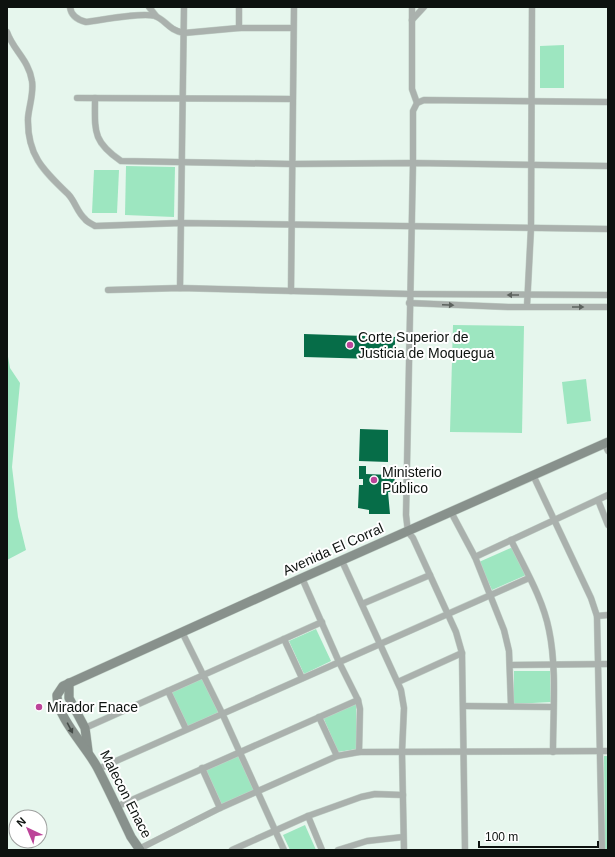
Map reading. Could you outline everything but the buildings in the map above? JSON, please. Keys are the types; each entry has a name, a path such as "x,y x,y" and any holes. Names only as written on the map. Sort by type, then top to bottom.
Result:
{"street":[{"path":"70,7 73,15 79,21 86,22 145,15 156,16"},
{"path":"149,7 156,16 176,31 184,32 239,28 293,28"},
{"path":"180,288 184,7"},
{"path":"239,7 239,28"},
{"path":"290,291 294,7"},
{"path":"412,7 412,89 417,103"},
{"path":"412,20 424,7"},
{"path":"527,306 531,228 532,7"},
{"path":"7,32 22,54 29,68 32,82 28,117 30,141 39,163 52,179 73,199 84,219 95,226 181,223 291,226 412,225 608,229"},
{"path":"78,98 182,100 292,99"},
{"path":"95,98 96,135 102,145 121,161 291,164 413,163 608,166"},
{"path":"465,850 462,653 460,644 430,575 413,538 408,532 406,515 413,111 417,103 424,100 608,102"},
{"path":"108,290 180,288 410,294 608,295"},
{"path":"409,303 608,307"},
{"name":"Avenida El Corral","path":"69,683 408,532 533,474 607,445"},
{"path":"533,474 597,616 602,850"},
{"path":"475,557 608,495"},
{"path":"598,500 608,525"},
{"path":"451,512 475,557 506,635 510,665 511,706"},
{"path":"511,540 544,610 549,629 552,664 553,752"},
{"path":"342,561 398,682 404,708 402,752 404,850"},
{"path":"362,604 430,575"},
{"path":"302,578 339,662 358,700 360,709 359,752"},
{"path":"98,769 529,578"},
{"path":"597,616 608,616"},
{"path":"85,728 322,622"},
{"path":"182,632 222,713 284,850"},
{"path":"284,639 302,678"},
{"path":"398,682 462,653"},
{"path":"510,665 608,664"},
{"name":"Malecon Enace","path":"69,683 70,698 85,728 88,751"},
{"name":"Malecon Enace","path":"69,683 59,691 57,700 75,736 88,751 98,769 131,837 140,850"},
{"path":"168,691 186,729"},
{"path":"116,806 358,700"},
{"path":"464,706 553,707"},
{"path":"319,717 337,756"},
{"path":"140,850 220,808 337,756 359,752 608,751"},
{"path":"202,768 220,808"},
{"path":"232,850 308,816 361,797 375,794 403,795"},
{"path":"308,816 322,850"},
{"path":"338,850 367,841 403,837"}],"green space":[{"path":"564,45 564,88 540,88 540,46"},
{"path":"126,166 175,167 174,217 125,215"},
{"path":"94,170 119,170 117,213 92,213"},
{"path":"453,325 524,326 522,433 450,432"},
{"path":"7,351 10,368 20,383 12,467 18,517 26,550 7,560"},
{"path":"586,379 591,421 567,424 562,382"},
{"path":"513,547 526,575 492,590 479,562"},
{"path":"316,629 331,661 304,674 289,641"},
{"path":"514,671 550,671 551,702 514,704"},
{"path":"203,678 219,712 187,727 171,692"},
{"path":"356,702 357,749 338,752 323,717"},
{"path":"238,755 255,790 222,805 206,770"},
{"path":"604,756 608,756 608,850 605,850"},
{"path":"305,825 316,850 290,850 283,835"}],"place":[{"name":"Corte Superior de Justicia de Moquegua","path":"350,345"},
{"name":"Ministerio Público","path":"374,480"},
{"name":"Mirador Enace","path":"39,707"}]}
